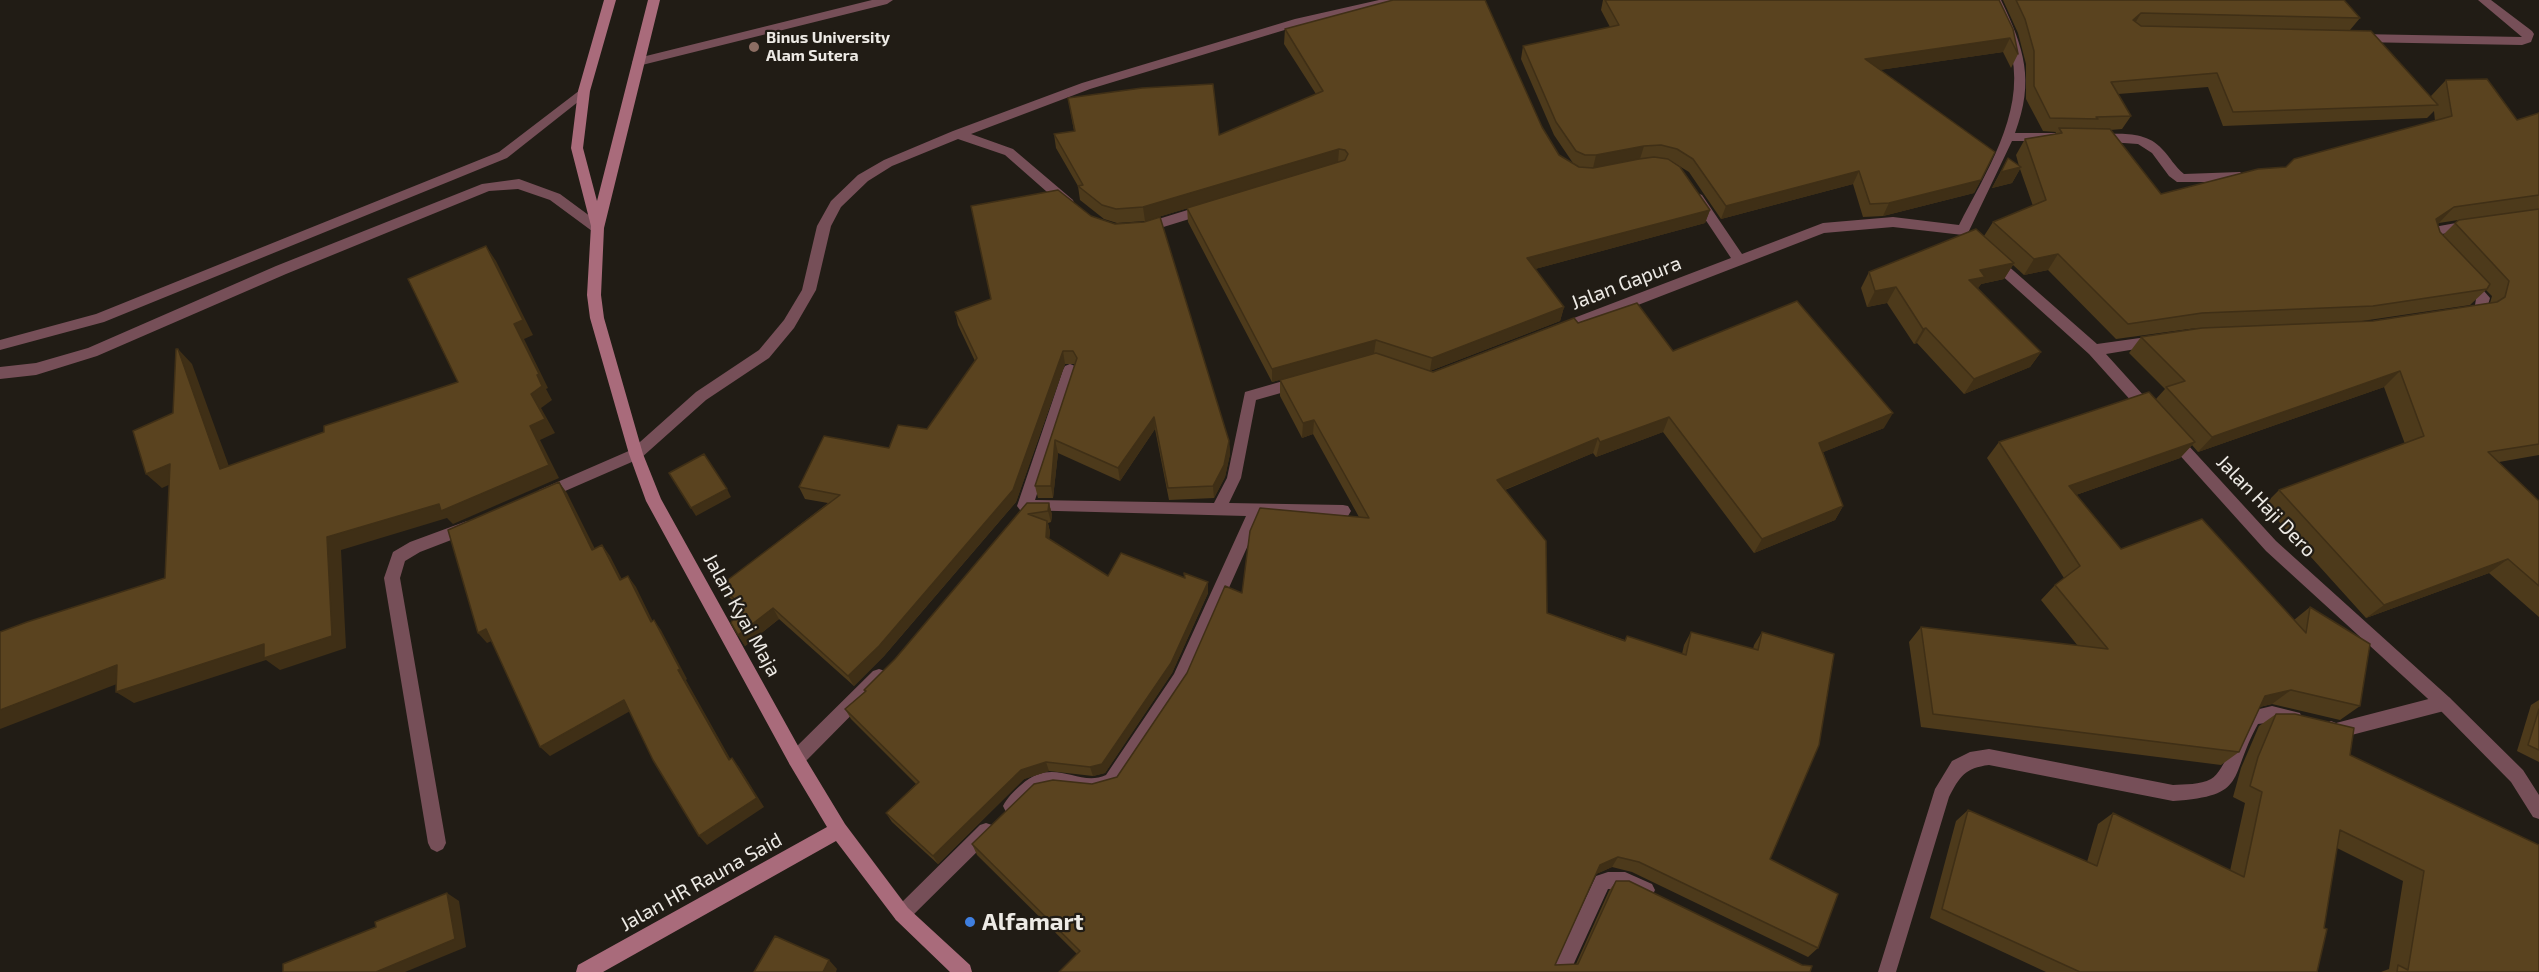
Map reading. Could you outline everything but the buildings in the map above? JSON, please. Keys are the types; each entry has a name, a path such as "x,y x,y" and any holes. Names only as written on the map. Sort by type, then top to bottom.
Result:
{"street":[{"path":"597,228 577,148 584,91 610,0"},
{"path":"597,228 654,0"},
{"path":"638,62 887,0"},
{"path":"526,501 636,454 701,396 764,354 789,324 809,290 824,226 836,204 864,178 888,163 957,134 1086,86 1299,22 1395,0"},
{"path":"1971,239 2009,136 2018,100 2019,60 1995,0"},
{"path":"2345,37 2522,41 2527,39 2528,34 2484,0"},
{"path":"0,345 99,318 503,155 584,91"},
{"path":"957,134 1009,152 1083,215"},
{"path":"2009,136 2067,138"},
{"path":"2090,138 2136,139 2147,142 2157,149 2177,177 2182,179 2250,177"},
{"path":"0,373 36,369 92,352 424,210 487,187 519,184 555,197 597,228"},
{"path":"1688,185 1739,260"},
{"path":"1134,229 1225,204"},
{"name":"Jalan Gapura","path":"1540,336 1823,228 1893,222 1971,239"},
{"path":"2438,251 2431,243 2430,236 2439,230 2483,224"},
{"name":"Jalan Kyai Maja","path":"597,228 594,295 597,318 636,454 654,501 796,759 839,830 902,914 963,972"},
{"name":"Jalan Haji Dero","path":"1971,239 2094,350 2271,546 2444,703 2517,776 2539,811"},
{"path":"2452,315 2474,312 2481,308 2483,298 2460,274"},
{"path":"2094,350 2165,340"},
{"path":"1070,370 1022,510 1343,511"},
{"path":"1218,510 1234,478 1250,396 1307,380"},
{"path":"902,914 1030,787 1052,779 1096,788 1104,787 1112,781 1180,679 1256,511"},
{"path":"437,843 392,578 398,556 483,520"},
{"path":"796,759 892,663"},
{"path":"1887,972 1941,795 1952,773 1962,762 1989,757 2173,793 2197,793 2220,784 2232,772 2246,728 2253,717 2272,714 2313,723 2336,731 2444,703"},
{"name":"Jalan HR Rauna Said","path":"585,972 839,830"},
{"path":"1560,972 1602,882 1614,878 1625,880 1667,900"}],"place":[{"name":"Binus University Alam Sutera","path":"754,47"},
{"name":"Alfamart","path":"970,922"}]}
